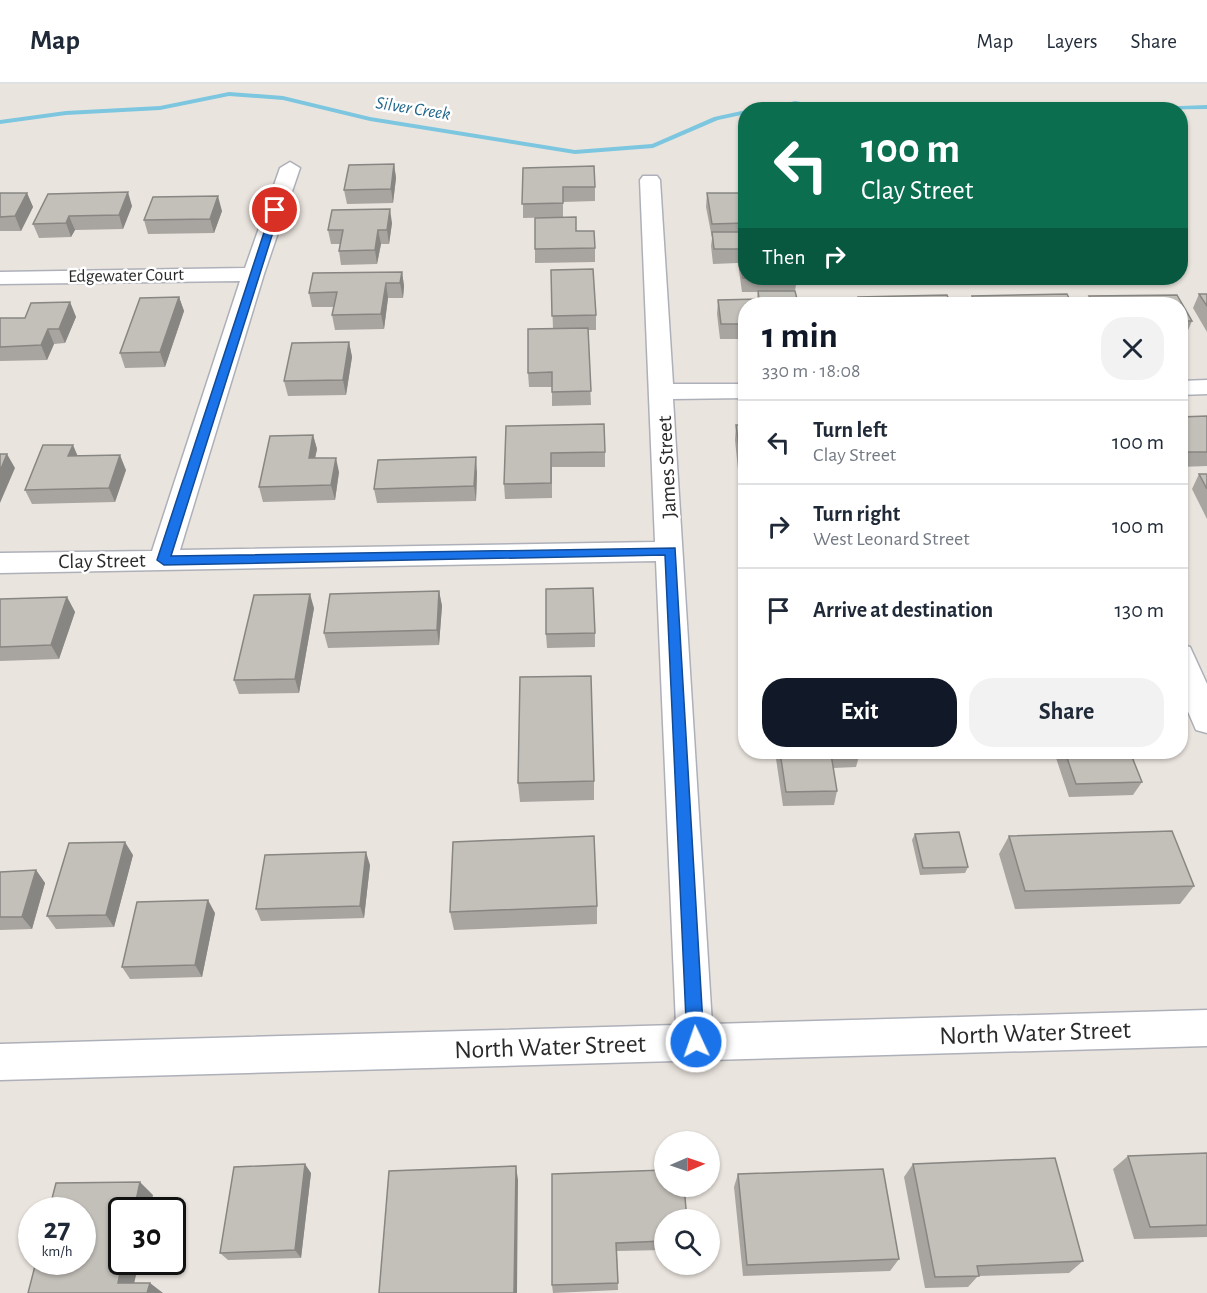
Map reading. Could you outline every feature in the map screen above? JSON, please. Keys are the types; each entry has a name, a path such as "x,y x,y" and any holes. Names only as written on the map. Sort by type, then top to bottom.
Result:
{"street":[{"path":"164,560 253,274 290,168"},
{"name":"James Street","path":"650,180 696,1042"},
{"name":"Edgewater Court","path":"0,278 253,274"},
{"path":"1188,388 1207,387"},
{"path":"663,392 738,392"},
{"name":"Clay Street","path":"0,563 671,551"},
{"path":"1188,675 1207,721"},
{"name":"North Water Street","path":"2,1067 696,1042 1207,1028"}],"building":[{"path":"394,164 391,189 344,190 349,165"},
{"path":"594,166 595,187 563,187 563,203 522,204 523,168"},
{"path":"128,192 119,215 69,216 66,223 33,224 48,194"},
{"path":"0,193 27,193 15,216 0,217"},
{"path":"707,193 738,193 738,223 712,224"},
{"path":"218,196 210,219 144,220 153,197"},
{"path":"390,209 387,230 378,230 375,250 339,251 343,230 328,230 332,210"},
{"path":"576,217 576,231 594,231 595,248 535,249 535,218"},
{"path":"712,232 738,232 738,249 714,249"},
{"path":"593,269 596,315 552,316 551,270"},
{"path":"402,272 400,283 386,283 381,314 332,315 337,292 309,293 313,273"},
{"path":"758,291 795,291 796,297 759,297"},
{"path":"1067,294 1068,297 972,297"},
{"path":"1199,294 1207,294 1207,306"},
{"path":"947,295 948,297 858,297"},
{"path":"1177,295 1178,297 1090,297"},
{"path":"179,297 160,352 120,353 140,298"},
{"path":"718,300 738,300 738,324 721,324"},
{"path":"70,302 59,329 48,329 41,345 0,347 0,318 25,318 31,303"},
{"path":"588,328 591,391 552,392 552,372 528,373 528,329"},
{"path":"349,342 343,380 284,381 292,343"},
{"path":"1207,416 1207,452 1188,452 1188,417"},
{"path":"604,424 605,452 551,453 551,483 504,484 506,426"},
{"path":"313,435 309,458 336,458 331,485 259,487 270,436"},
{"path":"43,445 73,445 68,456 120,455 109,488 25,490"},
{"path":"0,454 7,454 0,471"},
{"path":"476,457 474,486 374,489 378,460"},
{"path":"1199,474 1207,474 1207,489"},
{"path":"593,588 595,633 546,634 546,589"},
{"path":"439,591 437,630 324,633 330,594"},
{"path":"310,594 295,679 234,680 254,595"},
{"path":"67,597 51,645 0,647 0,599"},
{"path":"591,676 594,781 518,783 520,677"},
{"path":"781,759 832,759 837,791 786,792"},
{"path":"1067,759 1133,759 1142,782 1076,784"},
{"path":"1172,831 1194,886 1025,891 1009,836"},
{"path":"959,832 968,867 923,868 915,834"},
{"path":"594,836 597,906 450,912 453,842"},
{"path":"125,842 106,915 47,916 69,843"},
{"path":"366,852 360,906 256,909 265,855"},
{"path":"36,870 22,917 0,917 0,872"},
{"path":"208,900 195,965 122,967 137,902"},
{"path":"1207,1153 1207,1225 1150,1227 1128,1156"},
{"path":"1055,1158 1083,1261 977,1266 979,1276 935,1277 913,1164"},
{"path":"305,1164 295,1250 220,1253 234,1167"},
{"path":"516,1166 514,1293 379,1293 389,1171"},
{"path":"883,1169 899,1259 747,1265 738,1174"},
{"path":"654,1170 654,1197 685,1197 686,1209 654,1209 654,1241 616,1243 618,1283 552,1285 552,1174"},
{"path":"140,1182 137,1197 108,1197 108,1275 120,1275 118,1283 150,1283 147,1293 28,1293 33,1275 96,1275 96,1197 52,1197 56,1183"}],"waterway":[{"name":"Silver Creek","path":"0,122 66,113 160,108 229,94 283,98 370,119 575,152 653,146 716,118 738,114"},
{"name":"Silver Creek","path":"1188,108 1207,107"}],"route":[{"path":"275,210 164,560 671,551 696,1042"}]}
